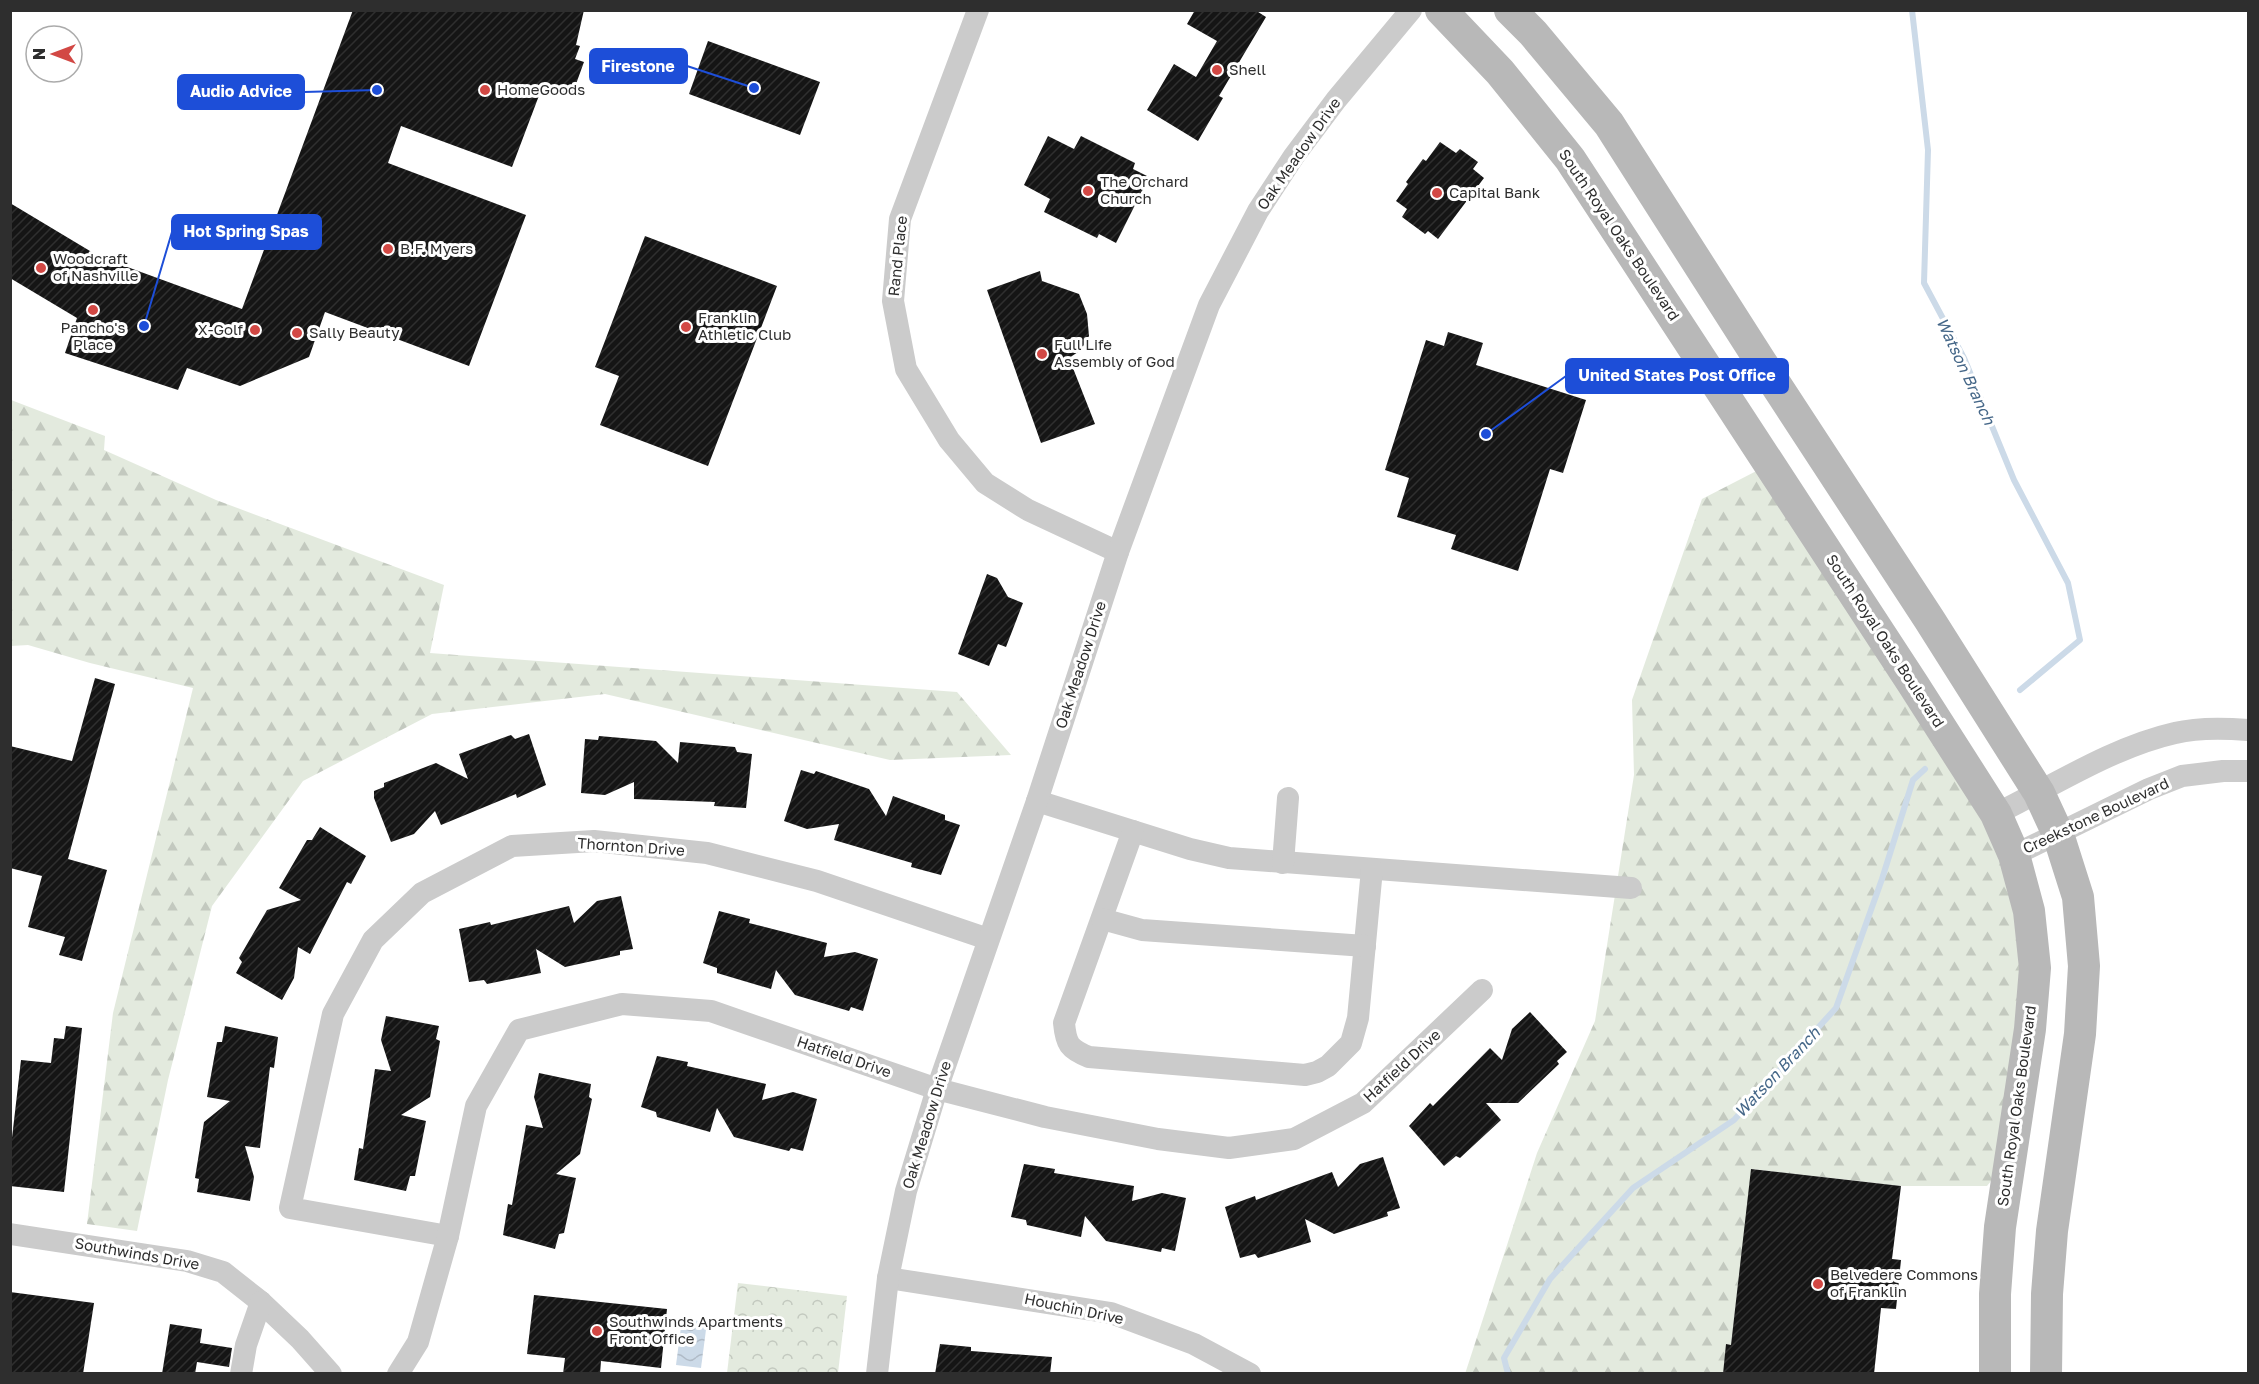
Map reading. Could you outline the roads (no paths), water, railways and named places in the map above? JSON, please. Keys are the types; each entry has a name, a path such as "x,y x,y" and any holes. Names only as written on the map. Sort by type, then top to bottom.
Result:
{"main road":[{"name":"South Royal Oaks Boulevard","path":"1441,10 1500,72 1570,159 1996,814 2014,855 2029,911 2034,968 2030,1029 2000,1227 1995,1294 1995,1374"},
{"path":"1510,10 1533,33 1609,124 1929,619 2038,794 2058,834 2078,897 2084,966 2080,1034 2052,1231 2047,1294 2046,1374"}],"street":[{"name":"Rand Place","path":"978,10 900,219 893,300 906,369 950,440 985,483 1028,510 1118,552"},
{"name":"Oak Meadow Drive","path":"877,1374 888,1278 906,1191 937,1089 1037,801 1118,552 1209,305 1254,218 1294,156 1336,100 1410,10"},
{"path":"1996,814 2135,744 2177,732 2221,728 2248,730"},
{"name":"Creekstone Boulevard","path":"2014,855 2149,789 2182,776 2223,771 2248,771"},
{"path":"1283,863 1288,798"},
{"path":"1037,801 1190,849 1229,858 1631,888"},
{"path":"1133,831 1064,1023 1067,1043 1076,1052 1089,1057 1305,1075 1328,1066 1351,1043 1358,1018 1372,869"},
{"name":"Thornton Drive","path":"448,1236 290,1208 333,1014 373,940 422,893 512,846 594,841 718,856 817,881 988,939"},
{"path":"1102,919 1142,930 1365,946"},
{"name":"Hatfield Drive","path":"398,1374 418,1342 448,1236 476,1106 519,1030 622,1004 711,1011 937,1089 1046,1118 1229,1148 1294,1139 1363,1103 1482,990"},
{"name":"Southwinds Drive","path":"10,1234 187,1260 224,1272 261,1302 331,1374"},
{"name":"Houchin Drive","path":"888,1278 1111,1313 1194,1344 1250,1374"},
{"path":"241,1374 246,1345 261,1302"}],"water":[{"path":"682,1319 707,1322 701,1368 676,1365"}],"waterway":[{"name":"Watson Branch","path":"1912,10 1928,150 1924,283 1964,358 2014,480 2068,583 2080,640 2020,690"},
{"name":"Watson Branch","path":"1508,1374 1504,1358 1550,1279 1633,1188 1734,1120 1836,1008 1882,879 1913,780 1925,769"}],"place":[{"name":"Shell","path":"1217,70"},
{"name":"Firestone","path":"754,88"},
{"name":"Audio Advice","path":"377,90"},
{"name":"HomeGoods","path":"485,90"},
{"name":"The Orchard Church","path":"1088,191"},
{"name":"Capital Bank","path":"1437,193"},
{"name":"B.F. Myers","path":"388,249"},
{"name":"Woodcraft of Nashville","path":"41,268"},
{"name":"Pancho's Place","path":"93,310"},
{"name":"Hot Spring Spas","path":"144,326"},
{"name":"Franklin Athletic Club","path":"686,327"},
{"name":"X-Golf","path":"255,330"},
{"name":"Sally Beauty","path":"297,333"},
{"name":"Full Life Assembly of God","path":"1042,354"},
{"name":"United States Post Office","path":"1486,434"},
{"name":"Belvedere Commons of Franklin","path":"1818,1284"},
{"name":"Southwinds Apartments Front Office","path":"597,1331"}]}
